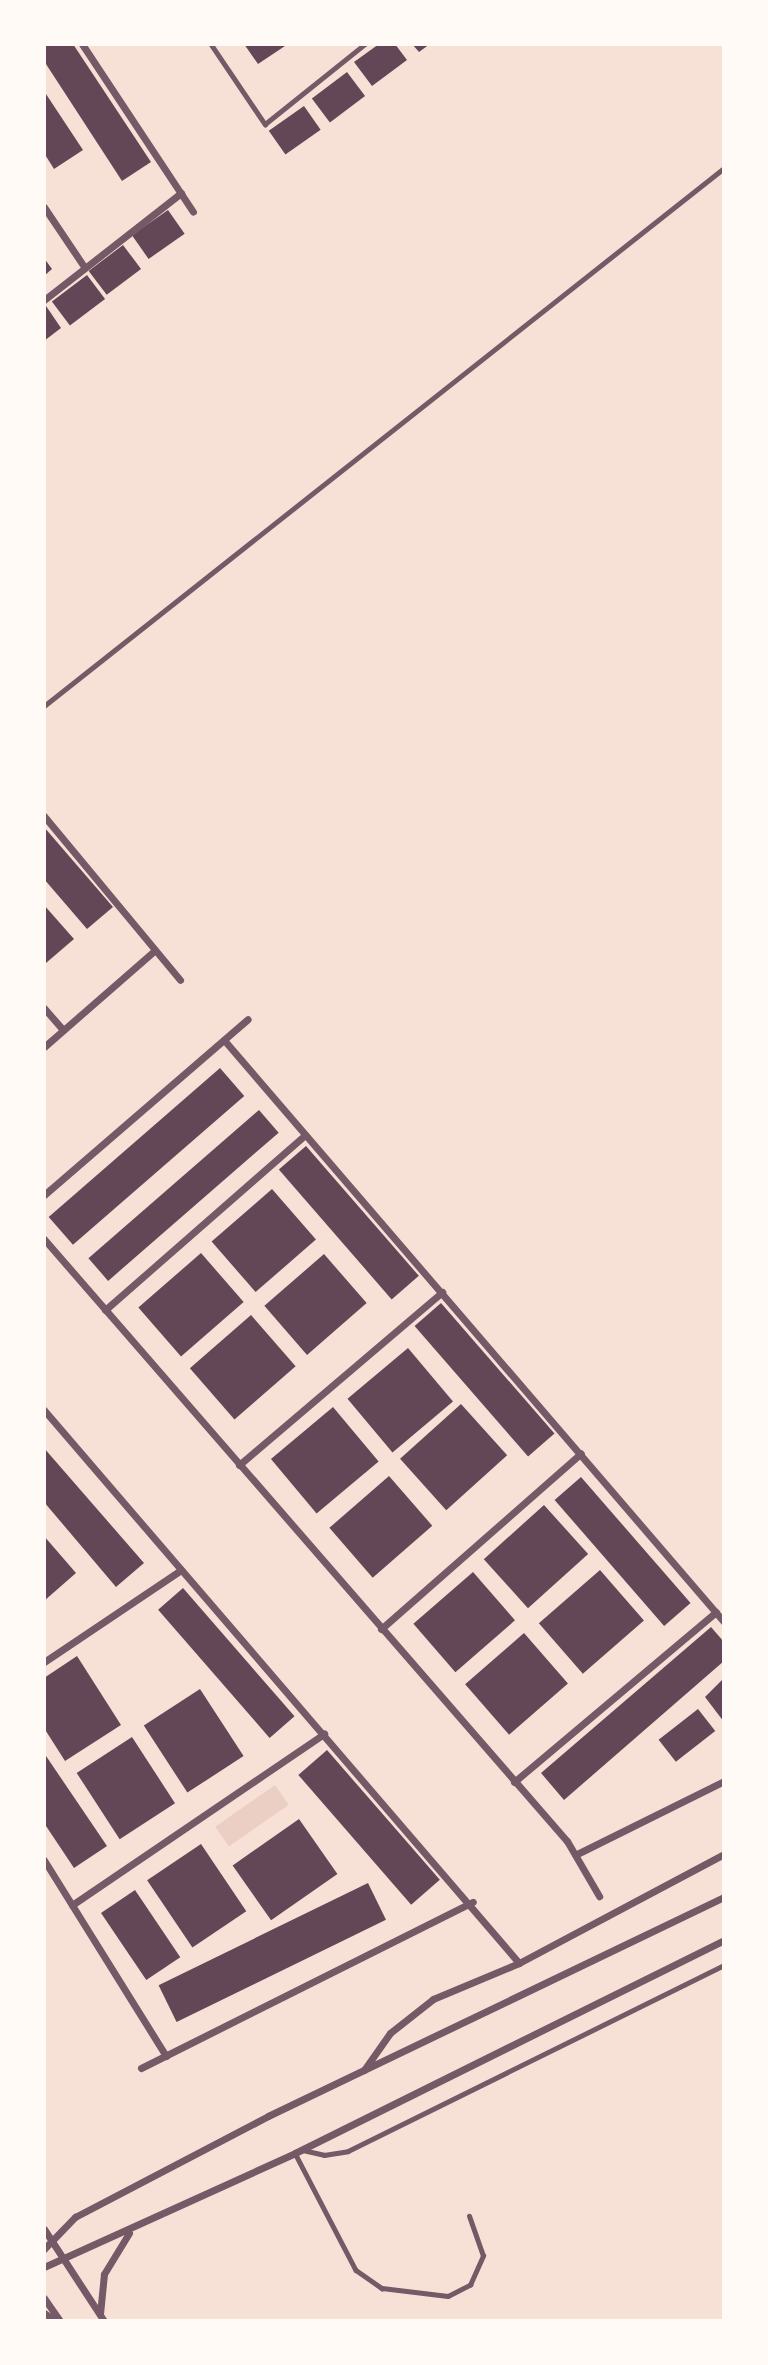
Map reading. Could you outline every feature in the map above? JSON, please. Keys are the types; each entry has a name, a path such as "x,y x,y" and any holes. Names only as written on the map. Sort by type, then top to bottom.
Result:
{"street":[{"path":"82,44 193,212"},
{"path":"44,300 181,193"},
{"path":"44,207 85,268"},
{"path":"44,817 180,980"},
{"path":"44,1047 155,950"},
{"path":"44,1008 63,1030"},
{"path":"44,1195 248,1019"},
{"path":"224,1040 724,1622"},
{"path":"105,1310 305,1135"},
{"path":"44,1239 577,1854 599,1896"},
{"path":"239,1465 442,1292"},
{"path":"44,1410 473,1902 519,1963"},
{"path":"381,1629 581,1453"},
{"path":"44,1662 181,1570"},
{"path":"514,1782 716,1612"},
{"path":"72,1905 324,1734"},
{"path":"577,1854 724,1782"},
{"path":"362,2072 417,2009 519,1963 724,1855"},
{"path":"44,1860 166,2056"},
{"path":"44,2249 75,2217 362,2072 724,1897"},
{"path":"141,2068 473,1902"},
{"path":"44,2267 299,2151 724,1940"},
{"path":"102,2318 109,2261 134,2227"},
{"path":"44,2230 102,2318"},
{"path":"44,2298 58,2321"},
{"path":"44,2313 58,2321"}],"lane":[{"path":"211,44 265,124 361,45"},
{"path":"44,706 724,168"},
{"path":"299,2151 324,2155 348,2151 724,1965"},
{"path":"299,2151 356,2270 382,2288 448,2296 470,2286 483,2256 469,2216"}],"shaded area":[{"path":"275,1785 289,1805 229,1847 215,1827"}],"building":[{"path":"44,44 73,44 151,162 122,181 44,61"},
{"path":"244,44 288,44 258,64"},
{"path":"379,44 395,44 407,60 372,86 354,62"},
{"path":"412,44 430,44 419,52"},
{"path":"347,72 365,96 330,122 312,98"},
{"path":"44,91 83,150 54,169 44,153"},
{"path":"304,106 321,130 285,154 269,131"},
{"path":"168,210 185,234 149,259 132,235"},
{"path":"123,245 141,269 107,295 89,271"},
{"path":"44,258 52,269 44,276"},
{"path":"87,275 105,299 70,325 52,301"},
{"path":"44,303 61,328 44,341"},
{"path":"44,827 113,907 87,929 44,879"},
{"path":"44,905 74,939 46,963 44,961"},
{"path":"220,1068 244,1096 73,1245 49,1217"},
{"path":"259,1110 279,1133 108,1281 88,1258"},
{"path":"306,1146 419,1276 392,1299 279,1170"},
{"path":"272,1189 316,1240 256,1292 212,1241"},
{"path":"201,1253 244,1302 181,1357 138,1307"},
{"path":"324,1254 367,1303 307,1355 264,1306"},
{"path":"441,1303 554,1434 528,1457 415,1326"},
{"path":"251,1315 296,1366 234,1419 190,1368"},
{"path":"408,1348 453,1402 392,1452 347,1399"},
{"path":"461,1404 507,1455 446,1510 400,1459"},
{"path":"333,1407 379,1461 317,1513 271,1459"},
{"path":"44,1448 144,1563 116,1587 44,1502"},
{"path":"389,1476 432,1526 373,1578 329,1528"},
{"path":"581,1477 691,1603 664,1626 555,1500"},
{"path":"544,1505 588,1554 528,1608 484,1559"},
{"path":"44,1536 76,1573 44,1601"},
{"path":"600,1570 644,1621 583,1674 539,1623"},
{"path":"473,1572 515,1620 455,1672 413,1624"},
{"path":"183,1588 295,1716 270,1738 158,1610"},
{"path":"711,1627 724,1642 724,1661 564,1800 541,1773"},
{"path":"524,1633 568,1684 509,1735 465,1684"},
{"path":"77,1656 121,1725 65,1761 44,1728 44,1678"},
{"path":"724,1678 724,1722 705,1697"},
{"path":"200,1689 244,1756 187,1793 144,1725"},
{"path":"698,1709 715,1731 676,1762 659,1740"},
{"path":"132,1737 175,1803 120,1839 77,1773"},
{"path":"327,1750 440,1880 411,1905 298,1775"},
{"path":"44,1753 107,1846 74,1868 44,1823"},
{"path":"299,1819 337,1874 271,1920 233,1865"},
{"path":"201,1844 246,1911 192,1947 147,1880"},
{"path":"368,1883 386,1920 177,2022 159,1985"},
{"path":"135,1890 180,1957 146,1980 101,1913"}]}
